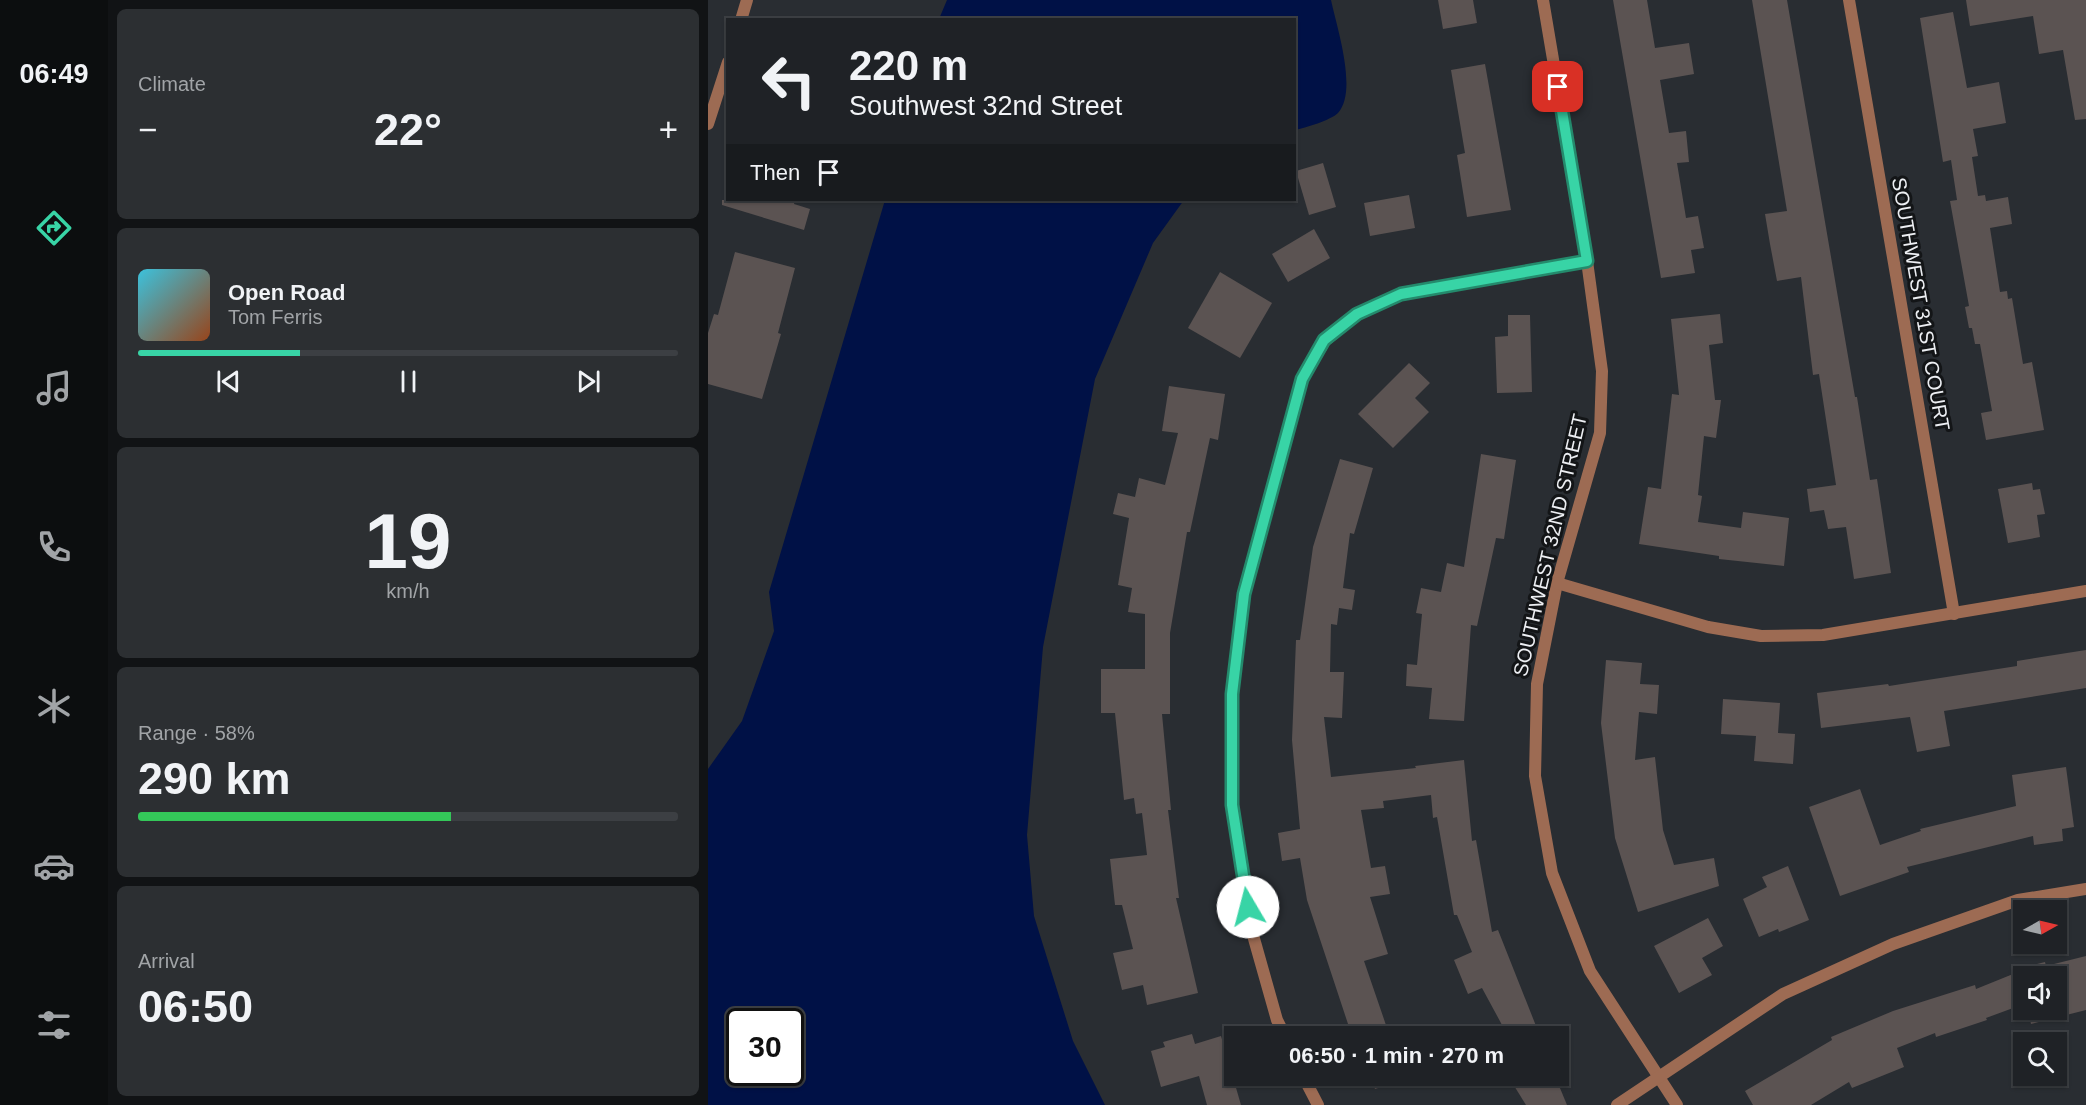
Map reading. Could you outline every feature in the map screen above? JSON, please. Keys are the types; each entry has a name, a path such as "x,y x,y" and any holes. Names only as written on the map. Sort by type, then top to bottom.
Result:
{"street":[{"path":"742,18 747,0"},
{"name":"SOUTHWEST 32ND STREET","path":"1543,0 1587,261 1602,371 1599,434 1557,583 1537,684 1535,776 1552,873 1590,971 1677,1105"},
{"name":"SOUTHWEST 31ST COURT","path":"1849,0 1954,614"},
{"path":"708,124 726,68"},
{"path":"1280,1026 1251,928 1232,805 1232,694 1244,594 1302,379 1324,340 1357,314 1401,294 1587,261"},
{"path":"1557,583 1708,627 1761,636 1823,635 2086,591"},
{"path":"1617,1105 1783,994 1893,944 2018,900 2086,889"},
{"path":"1308,1086 1318,1105"}],"shaded area":[{"path":"947,0 1331,0 1344,59 1346,90 1344,103 1335,116 1296,130 1296,18 939,18"},
{"path":"885,201 1183,201 1153,243 1095,379 1043,647 1027,835 1034,916 1073,1041 1105,1105 708,1105 708,769 742,721 774,631 769,592"}],"building":[{"path":"1438,0 1473,0 1477,23 1443,29"},
{"path":"1613,0 1647,0 1655,48 1689,43 1694,74 1660,80 1669,133 1686,131 1689,162 1677,163 1686,218 1698,216 1704,248 1691,250 1695,273 1661,278"},
{"path":"1752,0 1787,0 1870,480 1877,479 1891,573 1854,579 1846,527 1828,529 1824,510 1810,512 1807,489 1836,485 1819,374 1813,375 1801,277 1777,281 1770,244 1765,214 1787,211"},
{"path":"1966,0 2086,0 2086,119 2075,120 2063,50 2039,54 2033,16 1970,26"},
{"path":"1953,12 1967,88 1999,82 2006,123 1973,129 1978,156 1972,157 1978,196 1985,195 1986,201 2008,197 2012,224 1990,228 2000,292 2007,291 2008,299 2012,298 2023,364 2032,362 2044,430 1986,440 1981,413 1992,411 1980,344 1975,344 1965,307 1969,306 1950,201 1957,200 1951,160 1943,162 1920,18"},
{"path":"1485,64 1511,210 1467,217 1457,155 1465,153 1451,70"},
{"path":"1323,163 1336,207 1309,215 1296,171"},
{"path":"1409,195 1415,228 1370,236 1364,203"},
{"path":"722,200 795,201 794,204 810,209 804,230 722,205"},
{"path":"1314,229 1330,258 1288,282 1272,254"},
{"path":"735,252 795,268 778,333 781,334 762,399 708,384 708,333 714,314 718,315"},
{"path":"1220,272 1272,303 1240,358 1188,328"},
{"path":"1720,314 1723,343 1709,345 1715,400 1721,400 1716,438 1704,436 1698,495 1702,496 1698,522 1741,528 1743,512 1789,518 1784,566 1719,559 1719,556 1639,544 1648,487 1661,489 1672,394 1679,395 1671,319"},
{"path":"1508,315 1530,315 1532,392 1497,393 1495,337 1508,336"},
{"path":"1409,363 1430,383 1415,398 1429,412 1393,448 1358,414"},
{"path":"1169,386 1225,394 1218,440 1210,438 1190,532 1187,532 1170,633 1170,714 1162,714 1171,810 1168,810 1179,898 1176,898 1198,993 1147,1005 1143,985 1122,990 1113,953 1133,949 1122,905 1115,905 1110,859 1147,855 1142,813 1136,814 1134,798 1124,800 1115,713 1101,713 1101,669 1145,669 1145,614 1128,612 1132,588 1118,585 1129,518 1113,514 1118,493 1135,497 1139,478 1165,485 1178,433 1162,431"},
{"path":"1481,454 1516,460 1504,539 1496,538 1477,626 1471,625 1464,721 1429,719 1432,688 1406,686 1407,664 1417,665 1422,614 1416,613 1421,588 1441,592 1447,563 1464,567"},
{"path":"1340,459 1373,468 1354,534 1350,533 1343,588 1355,590 1352,610 1339,608 1337,625 1331,624 1330,672 1344,672 1342,718 1324,717 1331,777 1416,768 1415,766 1464,760 1472,841 1476,840 1492,932 1498,930 1536,1026 1503,1026 1482,988 1468,994 1454,960 1472,952 1457,915 1454,915 1437,817 1433,818 1431,795 1383,801 1384,808 1361,810 1371,868 1385,866 1390,894 1370,897 1388,954 1364,961 1386,1026 1349,1026 1307,900 1300,858 1282,861 1278,833 1300,829 1292,740 1296,640 1300,640 1313,547"},
{"path":"2032,483 2033,490 2040,489 2045,514 2037,515 2040,537 2008,543 1998,489"},
{"path":"2086,650 2086,688 1944,711 1950,746 1917,752 1910,717 1821,728 1817,693 1888,684 1889,686 2017,666 2017,661"},
{"path":"1606,660 1642,663 1640,684 1659,685 1657,714 1639,712 1635,760 1655,757 1663,830 1674,865 1714,858 1719,886 1638,912 1615,838 1601,723"},
{"path":"1723,699 1780,703 1778,733 1795,734 1793,764 1754,761 1756,736 1721,734"},
{"path":"2066,767 2074,827 2062,829 2063,841 2034,845 2033,836 1907,867 1909,872 1840,896 1809,807 1860,789 1880,845 1921,831 1920,829 2016,806 2012,775"},
{"path":"1788,866 1809,920 1759,937 1743,899 1767,887 1762,877"},
{"path":"1708,918 1723,946 1702,958 1712,975 1679,993 1654,946"},
{"path":"2086,956 2086,1010 2067,1015 2067,966 2046,966"},
{"path":"2045,962 2046,966 2029,966"},
{"path":"2013,974 2013,1008 1986,1018 1987,1020 1936,1037 1935,1033 1897,1048 1904,1067 1852,1088 1849,1082 1811,1105 1753,1105 1745,1091 1832,1040 1831,1037 1893,1011 1975,985 1976,989"},
{"path":"2030,1020 2047,1020 2031,1024"},
{"path":"1192,1034 1195,1044 1221,1036 1224,1046 1224,1086 1235,1086 1241,1105 1207,1105 1199,1076 1161,1087 1151,1051 1165,1047 1163,1042"},
{"path":"1514,1086 1559,1086 1567,1105 1526,1105"}],"route":[{"path":"1248,907 1232,805 1232,694 1244,594 1302,379 1324,340 1357,314 1401,294 1587,261 1558,87"}]}
